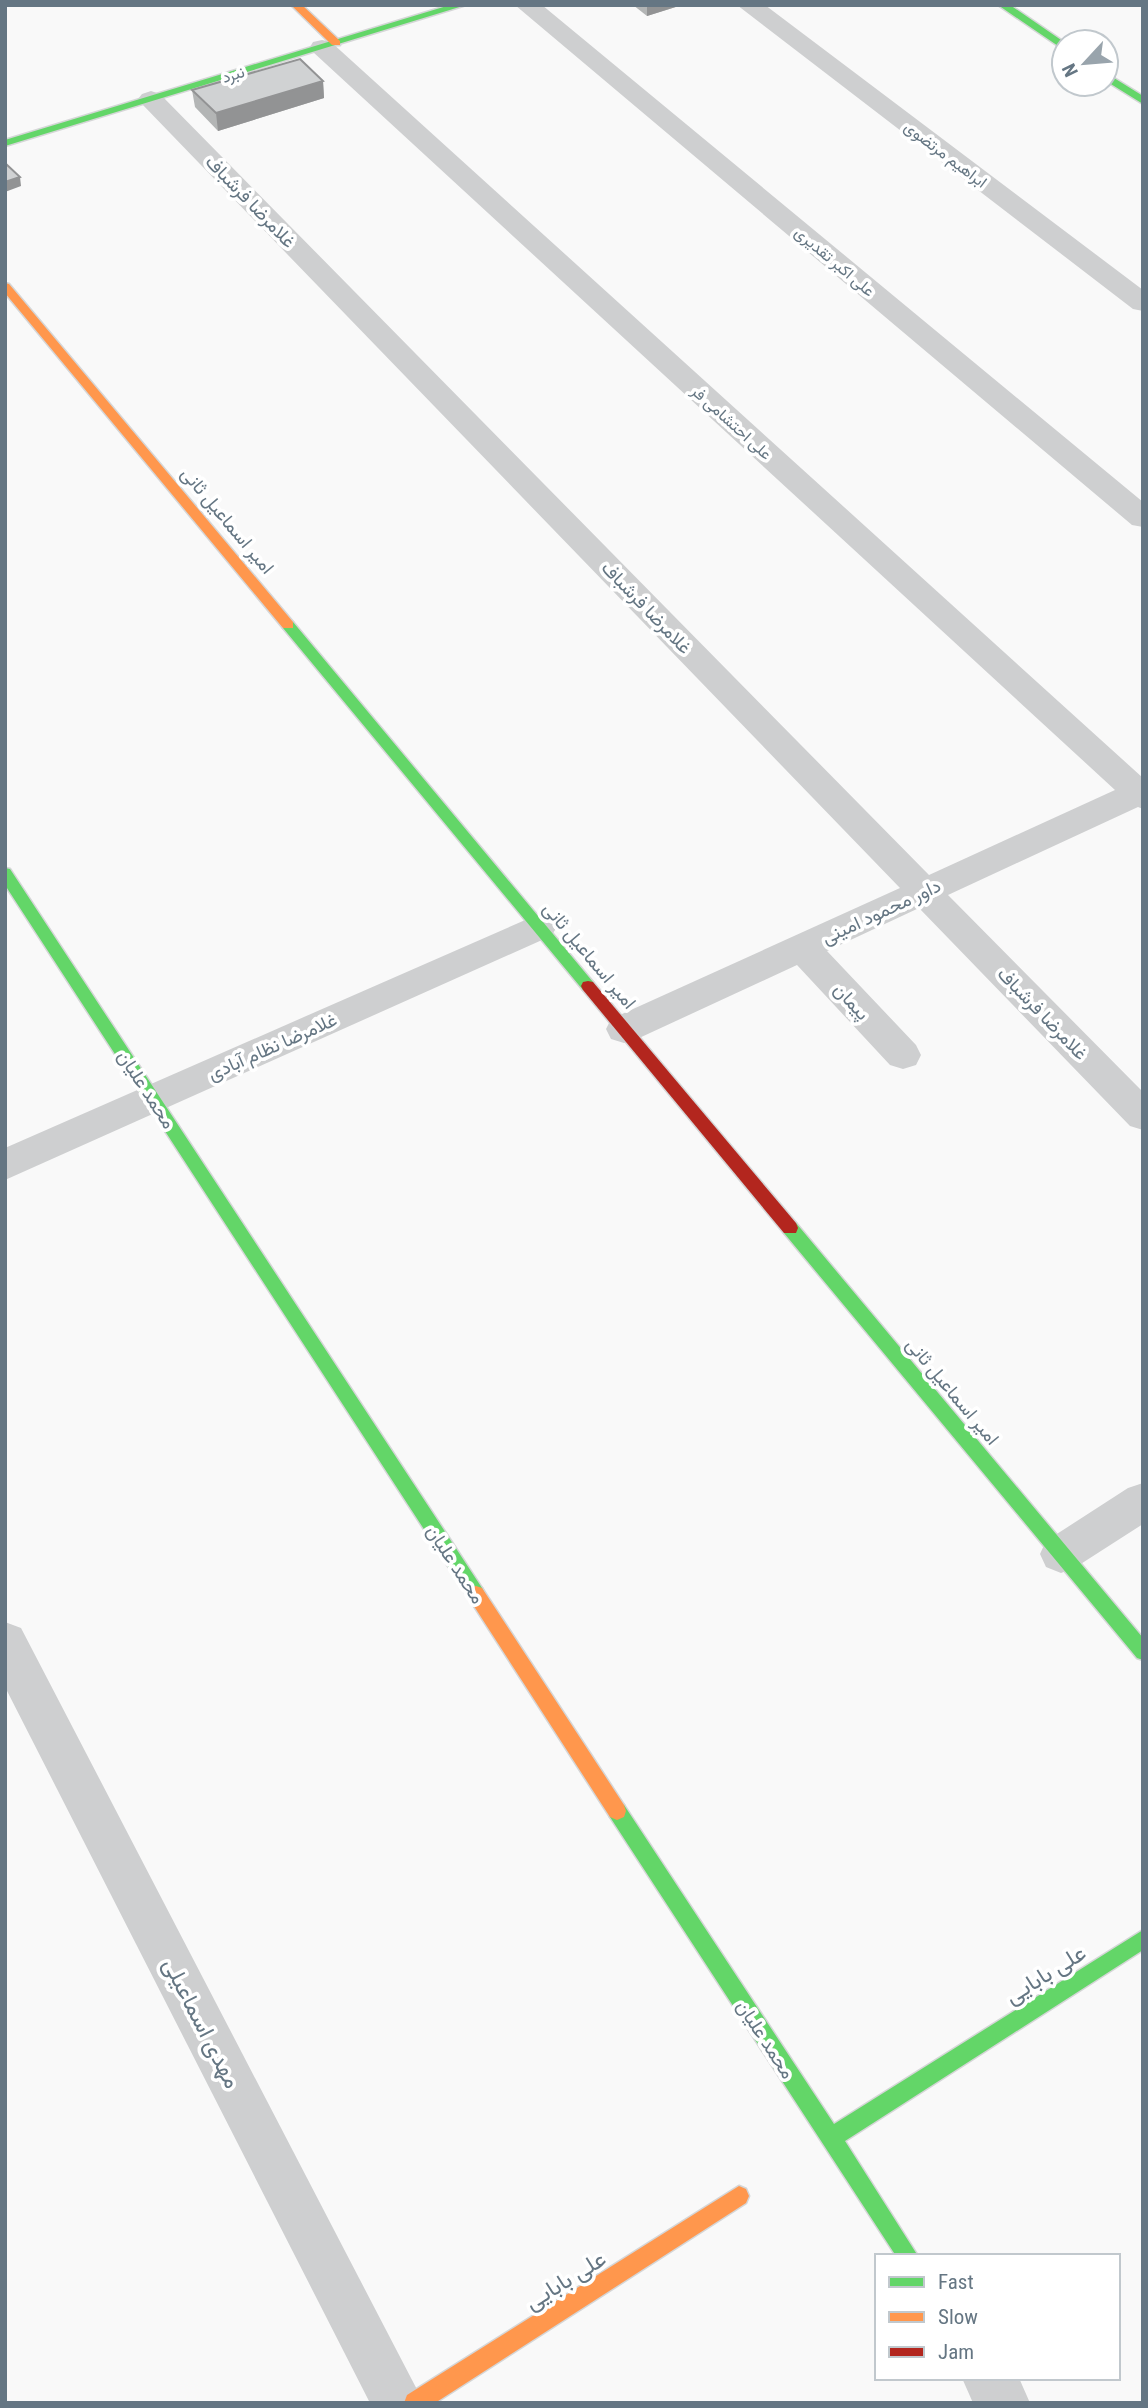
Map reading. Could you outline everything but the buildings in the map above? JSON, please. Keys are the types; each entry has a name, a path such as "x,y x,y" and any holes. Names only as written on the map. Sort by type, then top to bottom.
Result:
{"street":[{"path":"296,5 329,45"},
{"name":"نبرد","path":"11,141 461,5"},
{"name":"علی اکبر تقدیری","path":"527,5 1143,518"},
{"name":"ابراهیم مرتضوی","path":"749,5 1143,303"},
{"path":"1003,5 1050,37"},
{"name":"علی احتشامی فر","path":"329,45 1141,794"},
{"path":"1120,85 1143,101"},
{"name":"غلامرضا فرشباف","path":"151,99 1143,1116"},
{"path":"5,126 11,141"},
{"name":"امیر اسماعیل ثانی","path":"5,286 1143,1653"},
{"name":"داور محمود امینی","path":"624,1029 1141,794"},
{"name":"محمد علیان","path":"5,873 907,2254"},
{"name":"غلامرضا نظام آبادی","path":"5,1165 539,927"},
{"name":"پیمان","path":"802,947 903,1055"},
{"path":"1061,1554 1143,1501"},
{"name":"مهدی اسماعیلی","path":"5,1643 398,2403"},
{"name":"علی بابایی","path":"831,2138 1143,1940"},
{"name":"علی بابایی","path":"415,2403 739,2196"},
{"path":"989,2380 1004,2403"}],"traffic: fast":[{"path":"5,143 461,5"},
{"path":"1003,5 1050,37"},
{"path":"1120,85 1143,101"},
{"path":"288,625 588,986"},
{"path":"5,873 476,1594"},
{"path":"790,1228 1143,1652"},
{"path":"617,1811 907,2254"},
{"path":"831,2138 1143,1939"}],"traffic: slow":[{"path":"296,5 336,43"},
{"path":"5,286 288,625"},
{"path":"476,1594 617,1811"},
{"path":"415,2403 739,2196"}],"traffic: jam":[{"path":"588,986 790,1228"}]}
